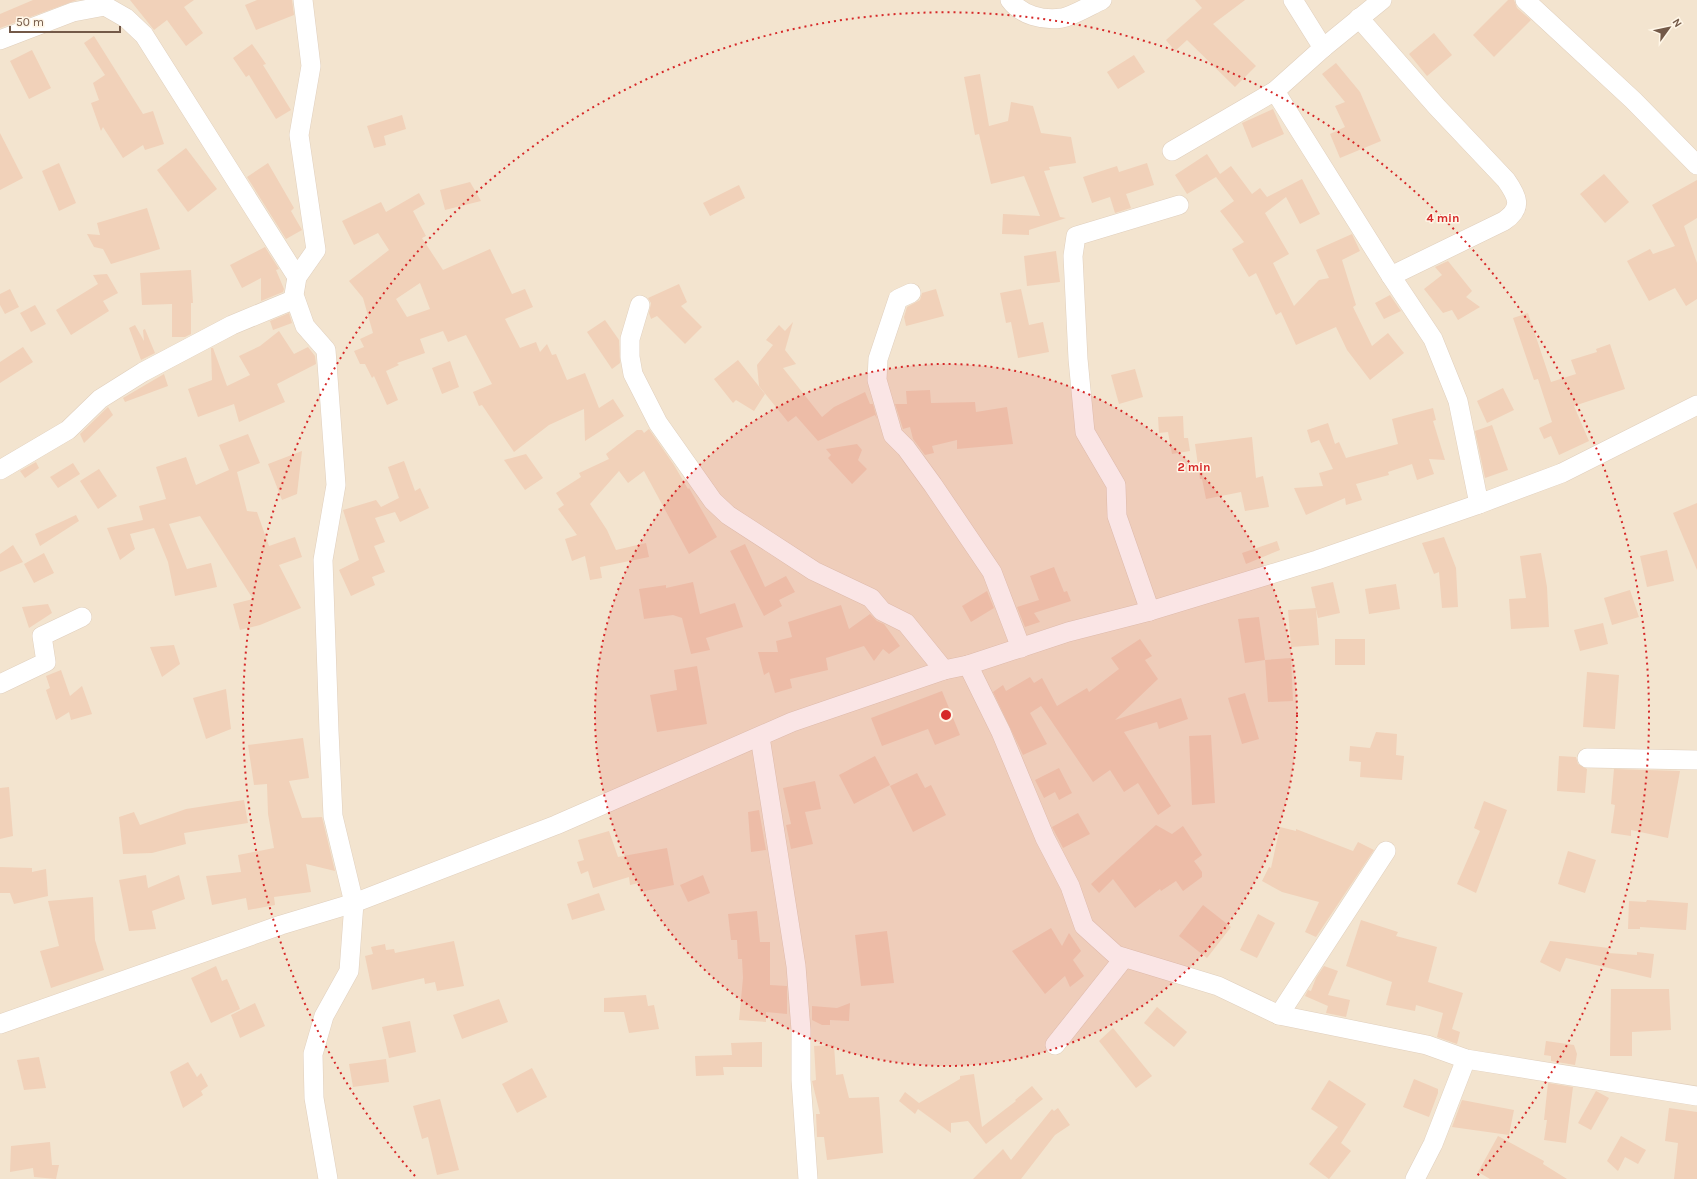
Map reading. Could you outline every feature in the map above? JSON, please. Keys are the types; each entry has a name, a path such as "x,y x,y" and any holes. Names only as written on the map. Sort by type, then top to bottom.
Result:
{"street":[{"path":"303,0 311,66 299,135 316,250 297,277 294,295 305,326 326,350 336,485 323,560 328,723 333,816 354,903 349,971 334,1001 324,1016 313,1054 314,1098 328,1179"},
{"path":"1010,0 1016,8 1037,17 1062,18 1102,0"},
{"path":"1293,0 1323,48"},
{"path":"1172,151 1275,91 1323,48 1382,0"},
{"path":"1525,0 1633,100 1697,165"},
{"path":"0,40 73,12 105,6 126,18 144,35 297,277"},
{"path":"1359,18 1437,107 1506,180 1516,193 1517,205 1513,215 1504,221 1391,276"},
{"path":"1275,91 1432,339 1458,400 1479,504"},
{"path":"1150,611 1117,516 1116,485 1085,432 1078,359 1073,256 1076,236 1179,205"},
{"path":"911,293 898,299 878,359 877,380 893,435 906,448 933,485 992,572 1021,648"},
{"path":"0,470 68,430 100,399 143,372 232,325 295,299"},
{"path":"640,305 630,339 630,356 633,374 658,423 712,501 734,520 814,571 871,598 882,612 906,624 944,670"},
{"path":"0,1024 281,925 354,903 556,825 792,722 944,670 968,665 1068,632 1150,611 1317,560 1479,504 1562,473 1697,405"},
{"path":"0,684 46,662 42,636 82,617"},
{"path":"968,665 1001,732 1045,838 1070,886 1084,926 1116,955 1218,986 1279,1015 1427,1045 1466,1059 1697,1096"},
{"path":"760,737 796,966 801,1080 808,1179"},
{"path":"1587,758 1697,760"},
{"path":"1279,1015 1386,852"},
{"path":"1055,1045 1124,958"},
{"path":"1415,1179 1433,1144 1466,1059"}],"shaded area":[{"path":"0,0 1697,0 1697,1179 0,1179"}],"building":[{"path":"33,0 77,0 0,28 0,14"},
{"path":"130,0 194,0 184,7 203,33 186,46 167,20 154,30"},
{"path":"257,0 292,0 294,15 256,30 245,5"},
{"path":"1195,0 1245,0 1213,24 1256,66 1235,87 1187,40 1175,51 1166,40 1202,8"},
{"path":"1508,0 1514,0 1517,8 1531,20 1494,57 1473,35"},
{"path":"1434,33 1452,55 1427,76 1409,54"},
{"path":"94,36 143,114 153,111 164,144 145,150 143,145 123,158 103,127 101,131 91,103 99,100 93,83 105,75 84,43"},
{"path":"252,44 266,64 263,65 291,110 276,119 249,75 246,77 233,58"},
{"path":"32,50 51,88 29,99 10,61"},
{"path":"1134,55 1145,72 1118,89 1107,72"},
{"path":"1336,63 1360,92 1381,141 1340,158 1330,134 1345,127 1335,106 1345,102 1322,74"},
{"path":"980,74 989,126 1008,121 1011,102 1033,106 1041,133 1071,137 1076,163 1049,167 1050,170 1044,171 1060,217 1066,218 1029,230 1029,235 1002,234 1003,214 1040,216 1024,176 991,184 979,134 975,135 964,77"},
{"path":"1273,109 1284,134 1252,148 1242,123"},
{"path":"402,115 406,129 384,136 386,145 374,148 367,126"},
{"path":"0,133 23,178 0,190"},
{"path":"186,148 217,189 188,212 157,170"},
{"path":"1207,154 1220,174 1231,166 1252,194 1260,188 1267,197 1302,179 1320,214 1300,224 1286,197 1265,213 1289,254 1273,263 1294,306 1319,280 1329,278 1316,250 1352,234 1360,251 1342,260 1356,305 1353,307 1372,346 1388,333 1404,353 1370,380 1347,350 1336,327 1296,345 1281,312 1276,315 1256,273 1249,277 1232,249 1244,242 1220,211 1234,201 1216,177 1187,194 1175,175"},
{"path":"59,163 76,203 59,211 42,171"},
{"path":"268,163 294,208 291,211 302,230 286,239 247,177"},
{"path":"1147,163 1154,185 1126,194 1131,208 1115,213 1110,197 1092,203 1083,177 1117,166 1119,172"},
{"path":"1604,174 1629,202 1605,223 1580,194"},
{"path":"1697,180 1697,218 1684,226 1697,263 1697,299 1686,306 1675,288 1649,301 1627,261 1650,249 1653,254 1675,246 1652,205"},
{"path":"470,182 481,201 445,210 440,190"},
{"path":"739,185 745,198 710,216 703,203"},
{"path":"419,193 425,204 413,211 426,236 422,238 443,270 490,249 512,294 525,289 533,307 505,319 520,348 536,342 540,352 547,344 552,355 556,354 567,380 585,373 599,408 613,399 624,416 585,441 584,409 549,425 514,452 482,405 479,406 473,392 492,384 466,335 448,342 443,331 420,339 425,353 397,363 399,365 386,371 398,400 387,405 374,376 372,378 365,364 360,364 354,351 364,347 360,339 373,333 363,298 349,281 389,250 378,233 354,245 342,221 381,202 386,212","holes":["420,283 430,309 407,317 396,299"]},
{"path":"147,208 160,249 111,264 103,249 94,247 87,234 100,235 97,223"},
{"path":"265,247 279,269 276,270 284,289 283,292 261,301 261,278 242,288 230,265"},
{"path":"1056,251 1060,282 1027,286 1024,256"},
{"path":"1448,261 1472,291 1466,297 1480,307 1458,320 1452,310 1443,313 1424,289 1442,275 1435,267"},
{"path":"191,270 193,303 191,303 191,334 185,337 172,337 172,304 142,305 140,273"},
{"path":"107,274 118,293 103,301 109,311 71,335 56,310 98,284 93,275"},
{"path":"679,284 687,302 681,306 702,327 685,344 657,316 651,319 649,313 651,303 648,298"},
{"path":"10,289 19,307 5,314 0,305 0,294"},
{"path":"936,289 944,316 906,326 904,317 907,307 920,300 922,293"},
{"path":"1021,289 1029,325 1043,322 1049,352 1018,358 1011,322 1006,323 1000,293"},
{"path":"1390,295 1401,311 1384,319 1375,303"},
{"path":"35,305 46,324 31,332 20,313"},
{"path":"289,313 292,323 273,330 270,321"},
{"path":"1528,313 1551,382 1576,374 1571,360 1597,352 1596,349 1610,344 1625,389 1574,406 1589,441 1559,455 1551,436 1544,439 1539,428 1552,422 1538,379 1534,380 1513,318"},
{"path":"605,320 619,340 620,363 612,369 587,332"},
{"path":"793,322 785,350 796,364 783,368 822,417 834,407 865,392 870,404 873,404 877,419 875,415 818,441 796,416 788,422 759,386 757,365 773,345 766,340 779,325 785,331"},
{"path":"135,325 144,341 143,330 145,329 155,353 141,360 129,328"},
{"path":"279,331 294,354 308,347 315,356 316,364 277,384 285,402 239,422 234,404 198,417 188,389 212,380 211,348 213,348 227,386 250,375 239,356 260,346"},
{"path":"23,347 33,362 0,383 0,362"},
{"path":"738,360 765,394 754,411 736,400 733,403 714,379"},
{"path":"450,361 459,387 442,394 432,368"},
{"path":"1135,369 1143,397 1119,404 1111,375"},
{"path":"164,374 168,386 125,402 123,398"},
{"path":"1503,388 1514,410 1487,423 1477,401"},
{"path":"930,390 931,403 975,402 976,412 1007,407 1013,444 957,449 957,440 932,446 934,453 925,455 913,439 910,427 903,429 895,404 907,404 906,391"},
{"path":"108,407 113,415 84,443 80,434"},
{"path":"1433,408 1436,420 1433,421 1445,460 1429,459 1434,474 1417,480 1412,464 1388,472 1389,475 1356,484 1362,500 1346,505 1345,498 1306,515 1294,488 1323,486 1319,473 1333,469 1319,440 1311,443 1307,430 1328,423 1335,444 1339,442 1346,458 1398,444 1392,419"},
{"path":"1183,416 1184,438 1188,438 1190,451 1172,454 1168,432 1159,433 1158,417"},
{"path":"1492,425 1508,470 1485,478 1475,431"},
{"path":"649,429 674,465 688,489 689,488 717,537 689,554 644,471 628,483 619,471 590,504 607,530 616,550 646,543 649,557 600,567 602,578 590,580 585,556 572,561 565,539 577,535 558,509 564,505 556,493 581,477 579,473 609,459 606,454 637,430 642,430 644,433"},
{"path":"248,434 260,463 237,472 247,511 257,512 269,546 295,537 302,557 279,565 301,608 260,625 240,630 233,604 253,599 200,516 169,524 187,569 211,563 217,587 175,596 168,562 154,528 130,534 135,549 120,560 107,528 143,520 139,506 166,499 156,467 186,457 196,485 229,470 219,445"},
{"path":"1252,437 1256,478 1263,476 1269,507 1245,511 1241,492 1206,499 1202,479 1200,479 1195,444"},
{"path":"857,444 862,450 858,460 867,469 852,484 828,458 831,455 826,449"},
{"path":"302,451 297,494 282,500 268,464"},
{"path":"526,454 543,478 525,490 504,460"},
{"path":"404,461 415,491 420,488 429,508 400,522 395,512 375,518 385,542 374,546 385,572 372,577 375,585 351,596 339,570 359,560 343,510 376,500 381,507 399,498 388,467"},
{"path":"36,462 39,468 25,478 20,471"},
{"path":"73,463 80,474 58,488 50,477"},
{"path":"99,469 117,496 98,509 80,481"},
{"path":"1697,503 1697,570 1673,513"},
{"path":"76,515 79,521 40,546 35,534"},
{"path":"1444,537 1456,568 1458,607 1442,608 1439,572 1434,574 1422,543"},
{"path":"1277,541 1280,550 1246,564 1242,553"},
{"path":"745,544 765,587 786,576 795,592 779,600 782,606 764,616 730,551"},
{"path":"13,545 23,562 0,572 0,554"},
{"path":"1667,550 1674,581 1647,587 1640,556"},
{"path":"44,553 54,573 34,583 24,564"},
{"path":"1541,553 1547,587 1549,627 1511,629 1509,599 1526,598 1520,556"},
{"path":"1054,567 1064,592 1067,591 1071,601 1034,613 1040,622 1025,627 1017,607 1039,600 1030,576"},
{"path":"693,582 700,614 735,603 743,627 706,638 710,650 691,654 682,618 673,615 644,619 639,589 666,585 666,588"},
{"path":"1333,582 1340,613 1318,618 1311,587"},
{"path":"1396,584 1400,609 1369,614 1365,589"},
{"path":"1630,590 1639,617 1612,625 1604,598"},
{"path":"987,591 994,608 971,622 962,606"},
{"path":"48,604 52,613 29,628 22,607"},
{"path":"841,605 849,629 870,614 877,621 884,624 900,646 889,654 883,649 874,661 864,646 826,658 828,670 790,679 792,688 775,693 769,672 764,675 758,652 778,652 776,641 792,637 788,622"},
{"path":"1316,608 1319,645 1291,647 1288,610"},
{"path":"1259,617 1265,660 1245,663 1238,619"},
{"path":"1603,623 1608,644 1580,651 1574,630"},
{"path":"1140,639 1152,656 1145,660 1158,679 1115,720 1181,698 1188,719 1159,729 1157,722 1124,732 1171,806 1158,815 1138,783 1124,792 1110,770 1093,782 1041,706 1030,713 1047,744 1023,755 993,692 1003,685 1006,691 1030,677 1034,683 1042,678 1057,706 1087,688 1089,692 1119,669 1111,658"},
{"path":"1335,639 1365,639 1365,665 1335,665"},
{"path":"174,645 180,664 162,677 150,647"},
{"path":"1291,658 1293,701 1268,702 1265,660"},
{"path":"697,666 707,724 657,732 650,695 677,690 674,670"},
{"path":"61,670 70,696 82,686 92,714 71,720 69,712 56,720 46,690 50,688 46,676"},
{"path":"1587,672 1619,675 1615,729 1583,727"},
{"path":"226,689 231,729 206,739 193,698"},
{"path":"942,691 960,735 935,745 928,729 882,746 871,718"},
{"path":"1245,693 1259,739 1242,744 1228,698"},
{"path":"1376,732 1397,734 1396,755 1404,756 1402,780 1360,777 1361,762 1349,761 1350,746 1370,748"},
{"path":"1211,735 1215,803 1192,805 1189,736"},
{"path":"303,738 309,778 289,781 302,818 322,817 335,871 306,864 311,892 274,897 275,905 248,910 246,898 212,905 206,876 241,872 238,855 274,848 268,814 267,784 254,785 248,745"},
{"path":"875,756 890,785 854,804 839,775"},
{"path":"1559,756 1576,757 1578,764 1587,769 1585,793 1557,791"},
{"path":"1059,768 1072,793 1059,800 1055,792 1044,798 1035,780"},
{"path":"1614,769 1680,771 1668,838 1631,830 1631,836 1611,833 1615,805 1611,804"},
{"path":"917,773 925,788 931,785 946,815 913,832 890,786"},
{"path":"815,781 821,809 805,812 813,844 791,849 786,825 791,824 783,788"},
{"path":"9,787 13,836 0,839 0,788"},
{"path":"244,800 248,823 184,833 186,844 152,853 123,854 119,817 134,812 140,825 186,809"},
{"path":"1484,801 1507,810 1476,893 1457,884 1480,831 1474,828"},
{"path":"759,810 766,850 751,852 748,812"},
{"path":"1078,813 1090,834 1063,848 1052,827"},
{"path":"1156,825 1172,834 1183,826 1202,855 1194,861 1202,872 1202,877 1183,891 1176,881 1161,891 1160,889 1135,908 1113,879 1099,893 1091,884"},
{"path":"1280,827 1296,831 1296,829 1353,851 1358,842 1374,850 1316,937 1305,932 1319,902 1282,892 1262,881 1269,867 1271,868"},
{"path":"609,831 618,857 667,848 674,885 640,892 639,883 630,885 629,877 593,888 588,871 581,874 577,862 584,860 578,840"},
{"path":"1568,851 1596,860 1585,893 1558,884"},
{"path":"0,867 32,868 32,872 46,869 48,896 14,904 10,893 0,893"},
{"path":"146,875 148,888 179,875 185,899 152,911 156,929 129,931 119,880"},
{"path":"703,875 710,893 688,902 680,885"},
{"path":"599,893 605,910 572,920 567,904"},
{"path":"93,897 95,940 104,970 51,988 40,951 59,946 48,901"},
{"path":"1647,900 1688,903 1686,930 1640,927 1640,929 1628,929 1629,901 1646,902"},
{"path":"1203,905 1231,927 1207,958 1179,936"},
{"path":"757,911 760,942 770,942 770,985 787,986 787,1014 766,1012 766,1022 739,1020 743,978 742,959 738,959 737,940 731,940 728,914"},
{"path":"1258,914 1275,923 1257,958 1240,950"},
{"path":"1361,920 1398,932 1396,936 1437,947 1428,982 1463,993 1452,1029 1460,1032 1457,1044 1437,1037 1443,1013 1416,1005 1415,1011 1386,1005 1392,982 1346,966"},
{"path":"1051,928 1062,946 1069,933 1081,951 1073,960 1084,976 1070,987 1065,976 1045,994 1012,951"},
{"path":"887,931 894,983 861,986 855,935"},
{"path":"454,941 464,986 437,991 435,982 425,984 424,978 372,990 365,956 373,954 371,947 385,944 386,950 394,949 395,953"},
{"path":"1550,941 1609,948 1608,953 1637,955 1637,952 1654,954 1651,978 1566,958 1560,972 1540,962"},
{"path":"216,966 222,981 227,979 240,1009 211,1023 191,978"},
{"path":"1324,966 1338,971 1328,995 1350,1000 1346,1017 1326,1013 1328,1006 1305,996 1308,990 1311,991 1316,978"},
{"path":"1611,989 1669,989 1671,1030 1632,1032 1632,1056 1610,1056"},
{"path":"646,995 648,1006 654,1005 659,1029 629,1033 624,1012 604,1012 604,998"},
{"path":"499,999 508,1022 462,1039 453,1015"},
{"path":"255,1003 265,1026 240,1038 231,1015"},
{"path":"850,1003 849,1021 830,1020 830,1025 822,1025 812,1020 812,1006 837,1008"},
{"path":"1157,1007 1187,1032 1174,1047 1144,1023"},
{"path":"410,1021 416,1052 389,1058 382,1027"},
{"path":"1113,1028 1152,1076 1136,1088 1099,1041"},
{"path":"1546,1041 1574,1045 1577,1054 1575,1065 1551,1061 1551,1056 1544,1055"},
{"path":"762,1042 762,1067 723,1067 724,1075 696,1076 695,1056 732,1055 731,1043"},
{"path":"834,1045 836,1075 843,1074 849,1098 879,1097 883,1153 827,1160 824,1137 817,1137 816,1114 820,1114 812,1081 816,1080 814,1046"},
{"path":"39,1057 46,1088 24,1090 17,1060"},
{"path":"386,1059 389,1082 353,1087 349,1064"},
{"path":"188,1062 197,1077 201,1073 208,1086 201,1091 203,1095 183,1108 170,1072"},
{"path":"532,1068 547,1097 517,1113 502,1084"},
{"path":"974,1074 982,1127 1016,1101 1015,1100 1032,1086 1043,1099 986,1144 968,1121 951,1123 951,1133 918,1109 915,1114 899,1101 905,1092 919,1103 960,1079 960,1076"},
{"path":"1414,1079 1438,1089 1438,1093 1429,1117 1403,1107"},
{"path":"1329,1080 1366,1104 1341,1143 1351,1151 1329,1179 1309,1164 1338,1127 1311,1109"},
{"path":"1548,1083 1573,1087 1566,1143 1544,1140 1547,1120 1544,1120"},
{"path":"1596,1091 1609,1098 1591,1130 1578,1123"},
{"path":"440,1099 459,1170 437,1175 428,1137 422,1139 413,1106"},
{"path":"1462,1100 1514,1110 1509,1135 1452,1127"},
{"path":"1058,1108 1070,1125 1055,1135 1021,1179 973,1179 1003,1149 1011,1160 1052,1109 1054,1111"},
{"path":"1669,1108 1697,1112 1697,1179 1674,1179 1678,1143 1665,1141"},
{"path":"1498,1136 1544,1161 1543,1164 1567,1179 1490,1179 1478,1172"},
{"path":"1621,1136 1646,1150 1638,1164 1625,1157 1618,1171 1607,1161"},
{"path":"50,1142 52,1165 59,1165 56,1179 34,1177 33,1168 10,1172 11,1146"}]}
